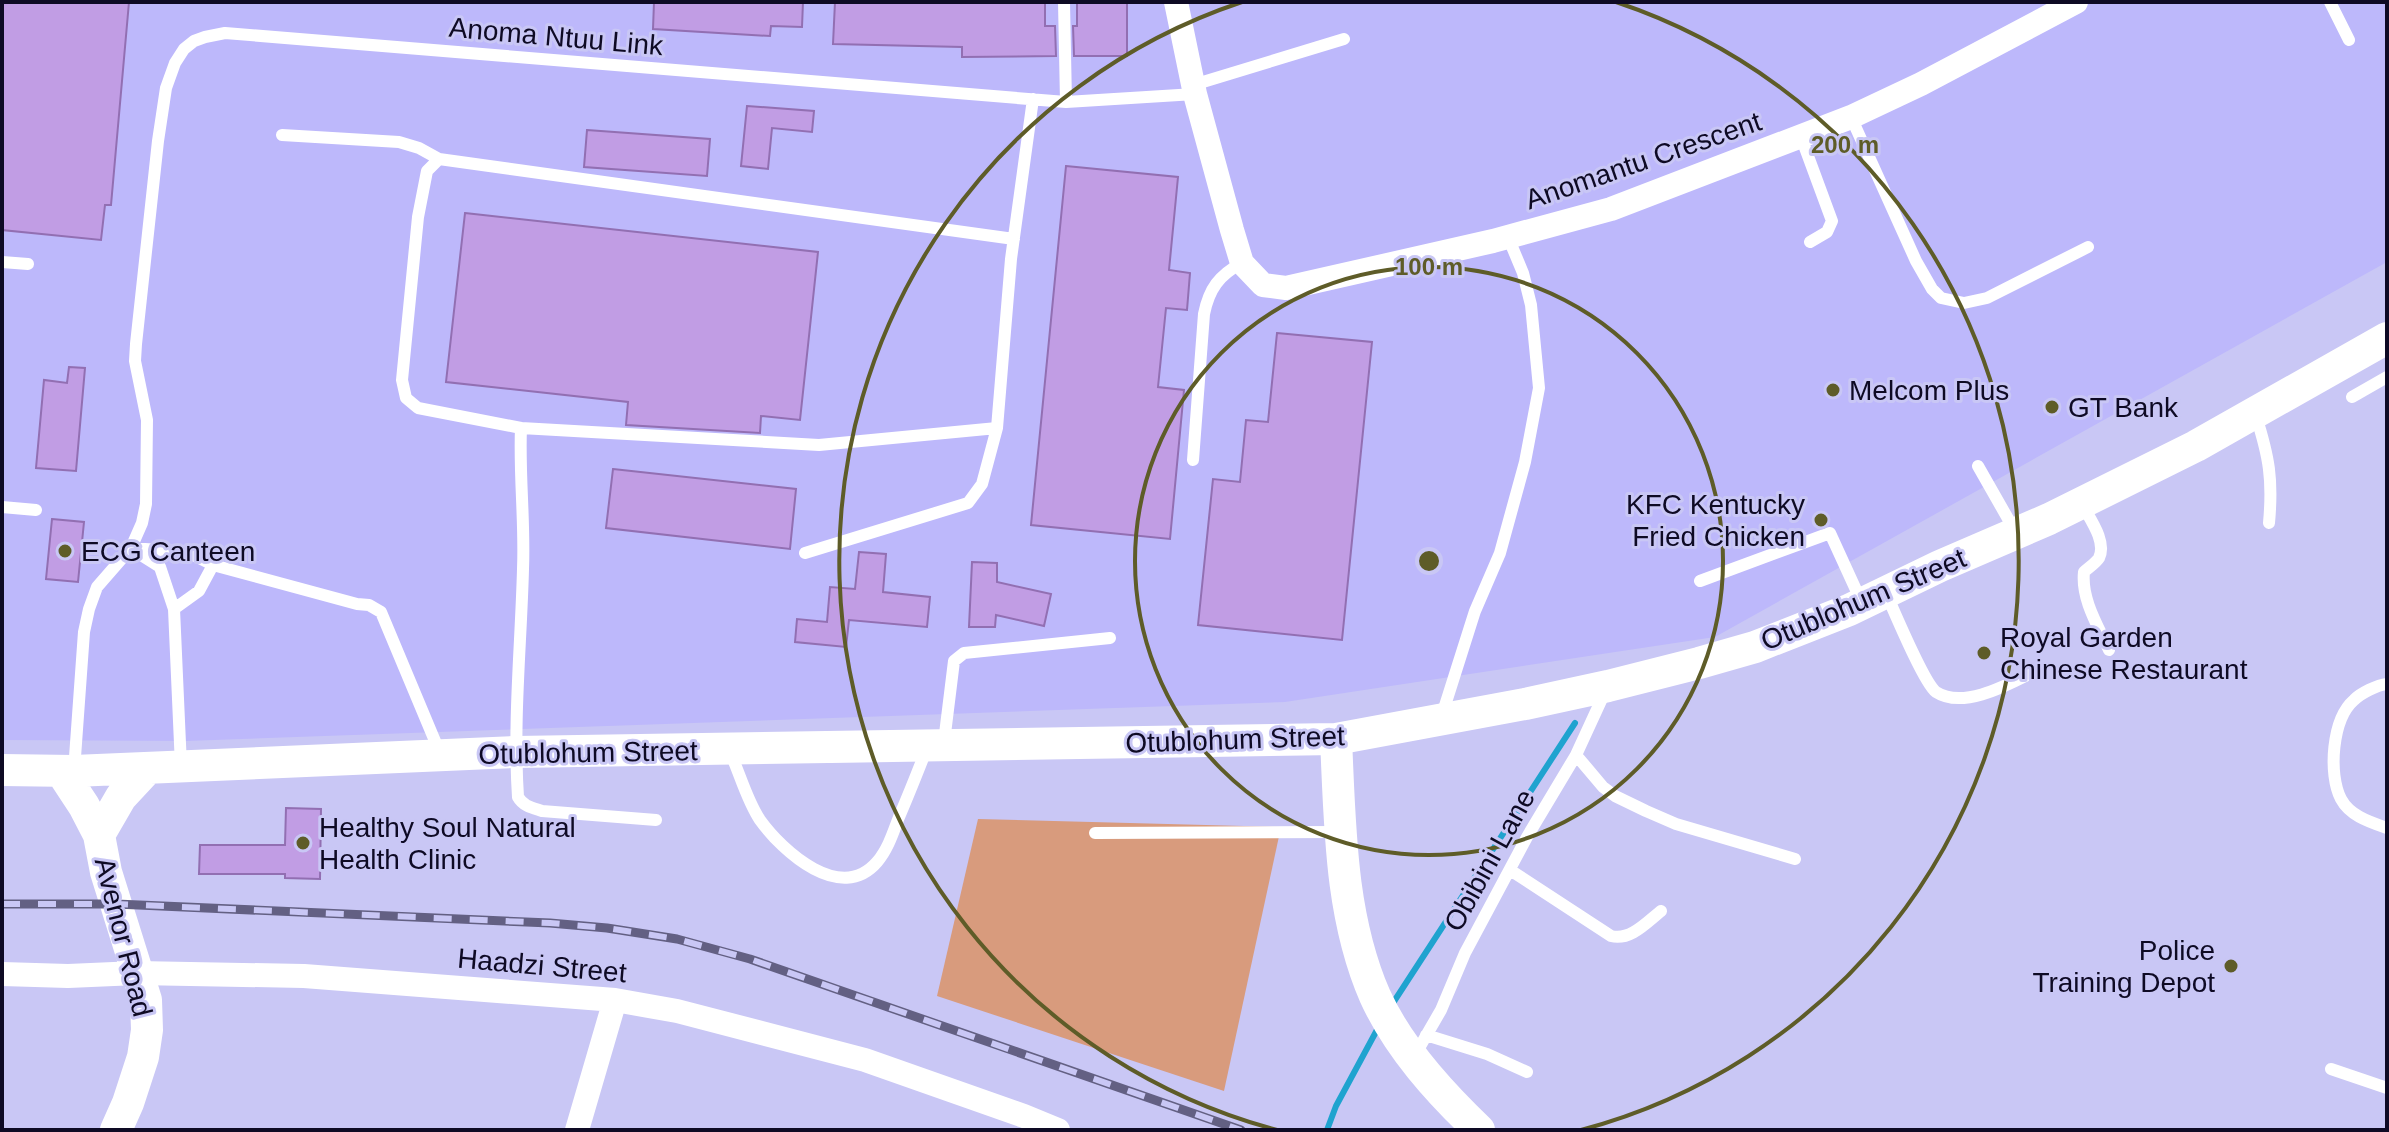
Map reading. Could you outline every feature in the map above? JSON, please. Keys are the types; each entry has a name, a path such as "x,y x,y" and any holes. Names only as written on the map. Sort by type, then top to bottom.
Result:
{"street":[{"path":"1176,2 1194,90 1242,263"},
{"name":"Anomantu Crescent","path":"1242,263 1263,285 1286,288 1508,237 1611,209 1851,117 1921,84 2076,2"},
{"name":"Otublohum Street","path":"2,770 67,771 516,752 1336,739 1608,686 1755,647 1874,598 2082,503 2255,413 2363,371 2387,338"},
{"path":"1336,739 1347,899 1365,969 1377,999 1420,1047 1455,1107 1479,1130"},
{"name":"Avenor Road","path":"99,835 121,797 148,768"},
{"name":"Avenor Road","path":"67,771 99,835 106,872 146,1000 146,1041 128,1103 116,1130"},
{"name":"Haadzi Street","path":"2,974 304,976 615,1000 677,1011 865,1060 1022,1123 1058,1130"},
{"path":"577,1130 615,1000"}],"lane":[{"path":"1064,2 1066,102"},
{"path":"2330,2 2349,40"},
{"name":"Anoma Ntuu Link","path":"67,771 89,609 97,587 131,548 146,504 147,420 135,361 136,344 166,88 180,54 194,41 225,33 1066,102 1194,90 1344,39"},
{"path":"805,553 968,503 982,484 997,428 1014,239 1033,99"},
{"path":"1851,117 1916,261 1932,289 1941,298 1964,303 1987,298 2088,247"},
{"path":"282,135 399,142 439,159 1014,239"},
{"path":"1801,137 1832,221 1827,232 1810,242"},
{"path":"439,159 427,171 418,217 402,380 406,398 418,408 521,428 819,445 997,428"},
{"path":"1440,720 1475,611 1500,553 1525,462 1539,388 1531,305 1523,273 1508,237"},
{"path":"2,262 28,264"},
{"path":"1193,460 1208,295 1227,271 1242,263"},
{"path":"2352,397 2363,371 2387,377"},
{"path":"2255,413 2268,454 2271,476 2269,523"},
{"path":"521,428 519,476 525,530 516,752 518,797 529,807 555,813 656,820"},
{"path":"1978,466 2017,533"},
{"path":"2082,503 2101,548 2099,558 2084,572 2083,585 2109,650"},
{"path":"2,507 36,510"},
{"path":"1700,581 1830,533 1929,685 1944,696 1966,698 1996,690 2041,668"},
{"path":"131,548 187,552 213,565 369,605 381,612 441,756"},
{"path":"131,548 160,567 174,609 181,767"},
{"path":"174,609 199,591 213,565"},
{"path":"729,749 758,818 776,840 823,874 847,878 869,870 887,849 936,746 954,661 964,653 1110,638"},
{"path":"2387,684 2353,700 2337,729 2333,775 2342,801 2360,818 2387,828"},
{"name":"Obibini Lane","path":"1420,1047 1441,1010 1465,953 1576,755 1608,686"},
{"path":"1576,755 1603,787 1646,811 1676,824 1795,859"},
{"path":"1095,833 1340,832"},
{"path":"1510,870 1620,939 1661,911"},
{"path":"1420,1047 1487,1054 1527,1072"},
{"path":"2331,1069 2387,1088"}],"shaded area":[{"path":"2,2 2387,2 2387,262 1715,637 1285,702 186,741 2,740"},
{"path":"978,819 1281,827 1224,1091 937,996"}],"building":[{"path":"2,2 129,2 111,205 105,205 101,240 2,230"},
{"path":"654,2 803,2 802,27 771,26 770,36 653,29"},
{"path":"835,2 1045,2 1045,26 1055,26 1056,56 962,57 962,47 833,44"},
{"path":"1077,2 1127,2 1127,56 1074,56 1073,26 1077,26"},
{"path":"747,106 814,111 812,132 772,128 768,169 741,166"},
{"path":"587,130 710,139 707,176 584,167"},
{"path":"1066,166 1178,177 1169,270 1190,273 1187,310 1166,308 1158,387 1184,390 1170,539 1031,525"},
{"path":"465,213 818,252 800,420 761,416 760,433 626,425 628,402 446,382"},
{"path":"1277,333 1372,342 1342,640 1198,625 1213,479 1240,482 1246,420 1268,422"},
{"path":"69,367 85,368 76,471 36,468 44,380 67,383"},
{"path":"613,469 796,489 790,549 606,528"},
{"name":"ECG Canteen","path":"52,519 84,522 78,582 46,579"},
{"path":"859,552 886,554 883,592 930,597 927,627 849,620 846,647 795,642 797,619 827,622 830,587 855,589"},
{"path":"972,562 997,563 997,582 1051,594 1044,626 996,615 995,627 969,627"},
{"path":"286,808 321,809 320,879 285,878 285,874 199,874 200,845 285,845"}],"waterway":[{"path":"1393,1003 1575,723"},
{"path":"1327,1130 1336,1106 1378,1028"}],"railway":[{"path":"2,904 116,904 550,923 677,939 750,959 1241,1130"}],"place":[{"name":"Melcom Plus","path":"1833,390"},
{"name":"GT Bank","path":"2052,407"},
{"name":"KFC Kentucky Fried Chicken","path":"1821,520"},
{"name":"ECG Canteen","path":"65,551"},
{"name":"Royal Garden Chinese Restaurant","path":"1984,653"},
{"name":"Healthy Soul Natural Health Clinic","path":"303,843"},
{"name":"Police Training Depot","path":"2231,966"}]}
